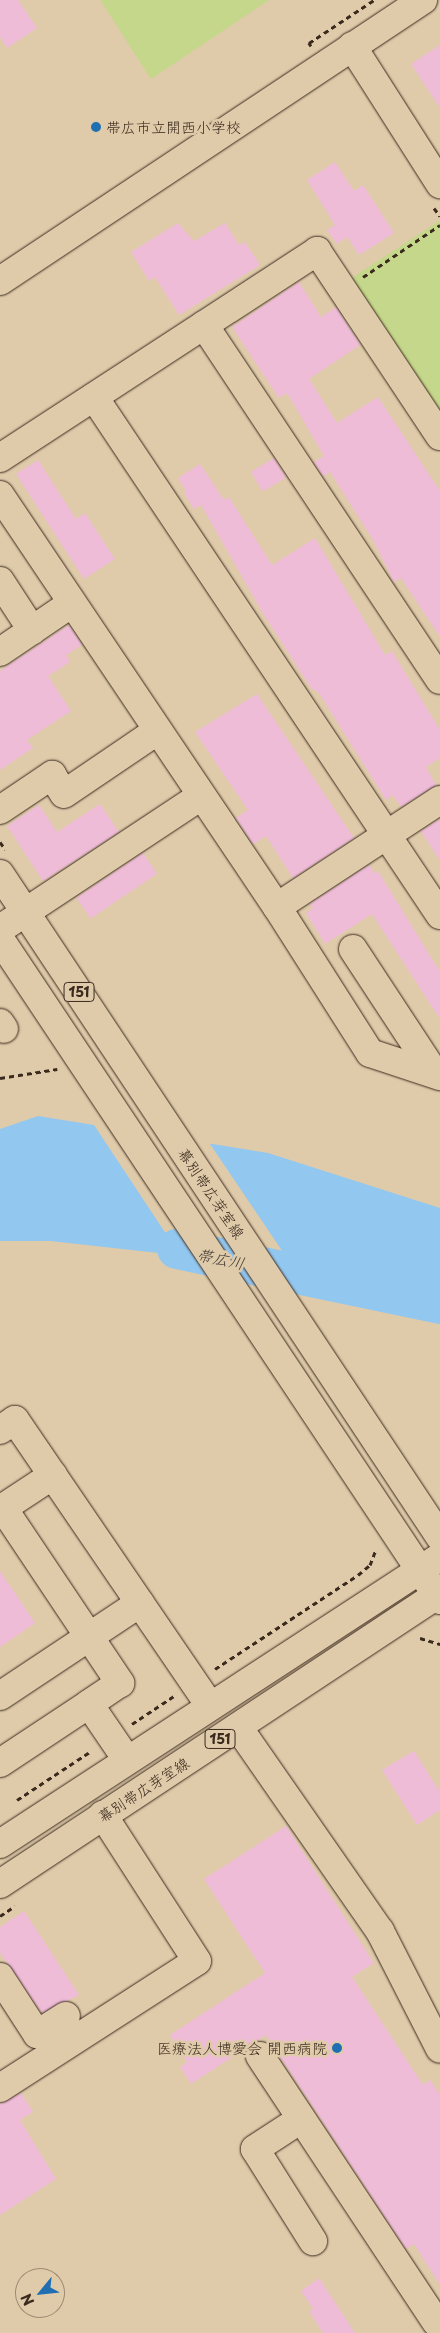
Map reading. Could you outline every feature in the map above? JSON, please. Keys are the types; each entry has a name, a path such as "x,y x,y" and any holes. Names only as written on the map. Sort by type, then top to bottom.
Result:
{"street":[{"path":"0,281 423,0"},
{"path":"352,46 440,184"},
{"path":"0,458 317,251 440,436"},
{"path":"204,325 440,680"},
{"path":"94,397 440,915"},
{"path":"0,495 277,907 370,1053 437,1075"},
{"path":"0,581 32,630"},
{"path":"0,652 72,603"},
{"path":"0,810 52,775 64,794 157,731"},
{"path":"0,929 201,796"},
{"path":"277,907 440,800"},
{"name":"幕別帯広芽室線","path":"0,874 440,1537"},
{"name":"幕別帯広芽室線","path":"0,939 305,1402 430,1564 439,1596 238,1726 0,1884"},
{"path":"354,950 437,1075"},
{"path":"0,1430 15,1420 209,1704"},
{"path":"0,1763 120,1683 3,1508 53,1475"},
{"name":"151","path":"0,1844 209,1704 430,1564"},
{"path":"0,1696 140,1603"},
{"path":"89,1704 127,1760"},
{"path":"238,1726 380,1931 440,2050"},
{"path":"0,2088 197,1961 104,1815"},
{"path":"0,1977 36,2034 66,2016"},
{"path":"260,2056 432,2325"},
{"path":"301,2119 255,2149 313,2241"}],"path":[{"path":"344,290 440,226"},
{"path":"0,1078 65,1068"}],"green space":[{"path":"100,0 269,0 151,79"},
{"path":"439,221 440,223 440,415 350,279"}],"water":[{"path":"38,1116 268,1153 440,1208 440,1284 50,1241 0,1241 0,1129"}],"pier":[{"path":"92,1122 208,1141 295,1270 182,1258"}],"building":[{"path":"0,0 18,0 37,28 7,48 0,37"},
{"path":"440,45 440,108 411,64"},
{"path":"335,162 354,191 363,185 394,233 359,255 347,237 337,244 327,230 335,225 307,180"},
{"path":"178,223 194,241 225,223 239,245 245,242 260,265 179,315 155,277 149,281 131,252"},
{"path":"299,282 321,317 336,307 360,345 309,379 337,423 378,397 440,491 440,637 401,578 394,582 373,540 330,472 323,476 314,462 324,456 287,393 279,398 232,327"},
{"path":"274,458 286,478 263,492 251,472"},
{"path":"38,460 76,519 85,513 115,559 84,579 16,474"},
{"path":"200,464 224,500 229,497 272,565 315,538 385,655 392,651 440,730 440,758 426,767 436,785 401,807 393,795 386,800 319,693 311,688 264,615 201,505 194,509 184,493 186,491 178,478"},
{"path":"69,625 82,645 66,655 70,662 48,676 71,711 27,740 33,748 0,770 0,671"},
{"path":"257,694 354,838 293,878 266,836 253,844 236,818 248,810 195,732"},
{"path":"100,804 119,832 43,881 7,826 39,805 57,832"},
{"path":"440,819 440,861 421,831"},
{"path":"143,853 157,874 91,918 77,898"},
{"path":"369,865 375,874 378,871 440,972 440,1019 372,914 325,944 306,913 313,908 310,904"},
{"path":"0,1571 35,1623 0,1647"},
{"path":"414,1751 440,1792 440,1810 417,1825 382,1770"},
{"name":"医療法人博愛会 開西病院","path":"286,1826 374,1963 352,1977 423,2085 430,2080 439,2093 440,2285 414,2244 406,2249 266,2035 191,2084 180,2067 187,2062 170,2035 265,1973 204,1879"},
{"path":"24,1911 79,1995 42,2013 0,1953 0,1927"},
{"path":"21,2093 33,2112 20,2120 56,2179 0,2215 0,2104"},
{"path":"319,2278 355,2333 323,2333 309,2311 313,2309 301,2291"}],"waterway":[{"name":"帯広川","path":"177,1249 440,1304"}],"place":[{"name":"帯広市立開西小学校","path":"96,127"},
{"name":"医療法人博愛会 開西病院","path":"337,2048"}]}
